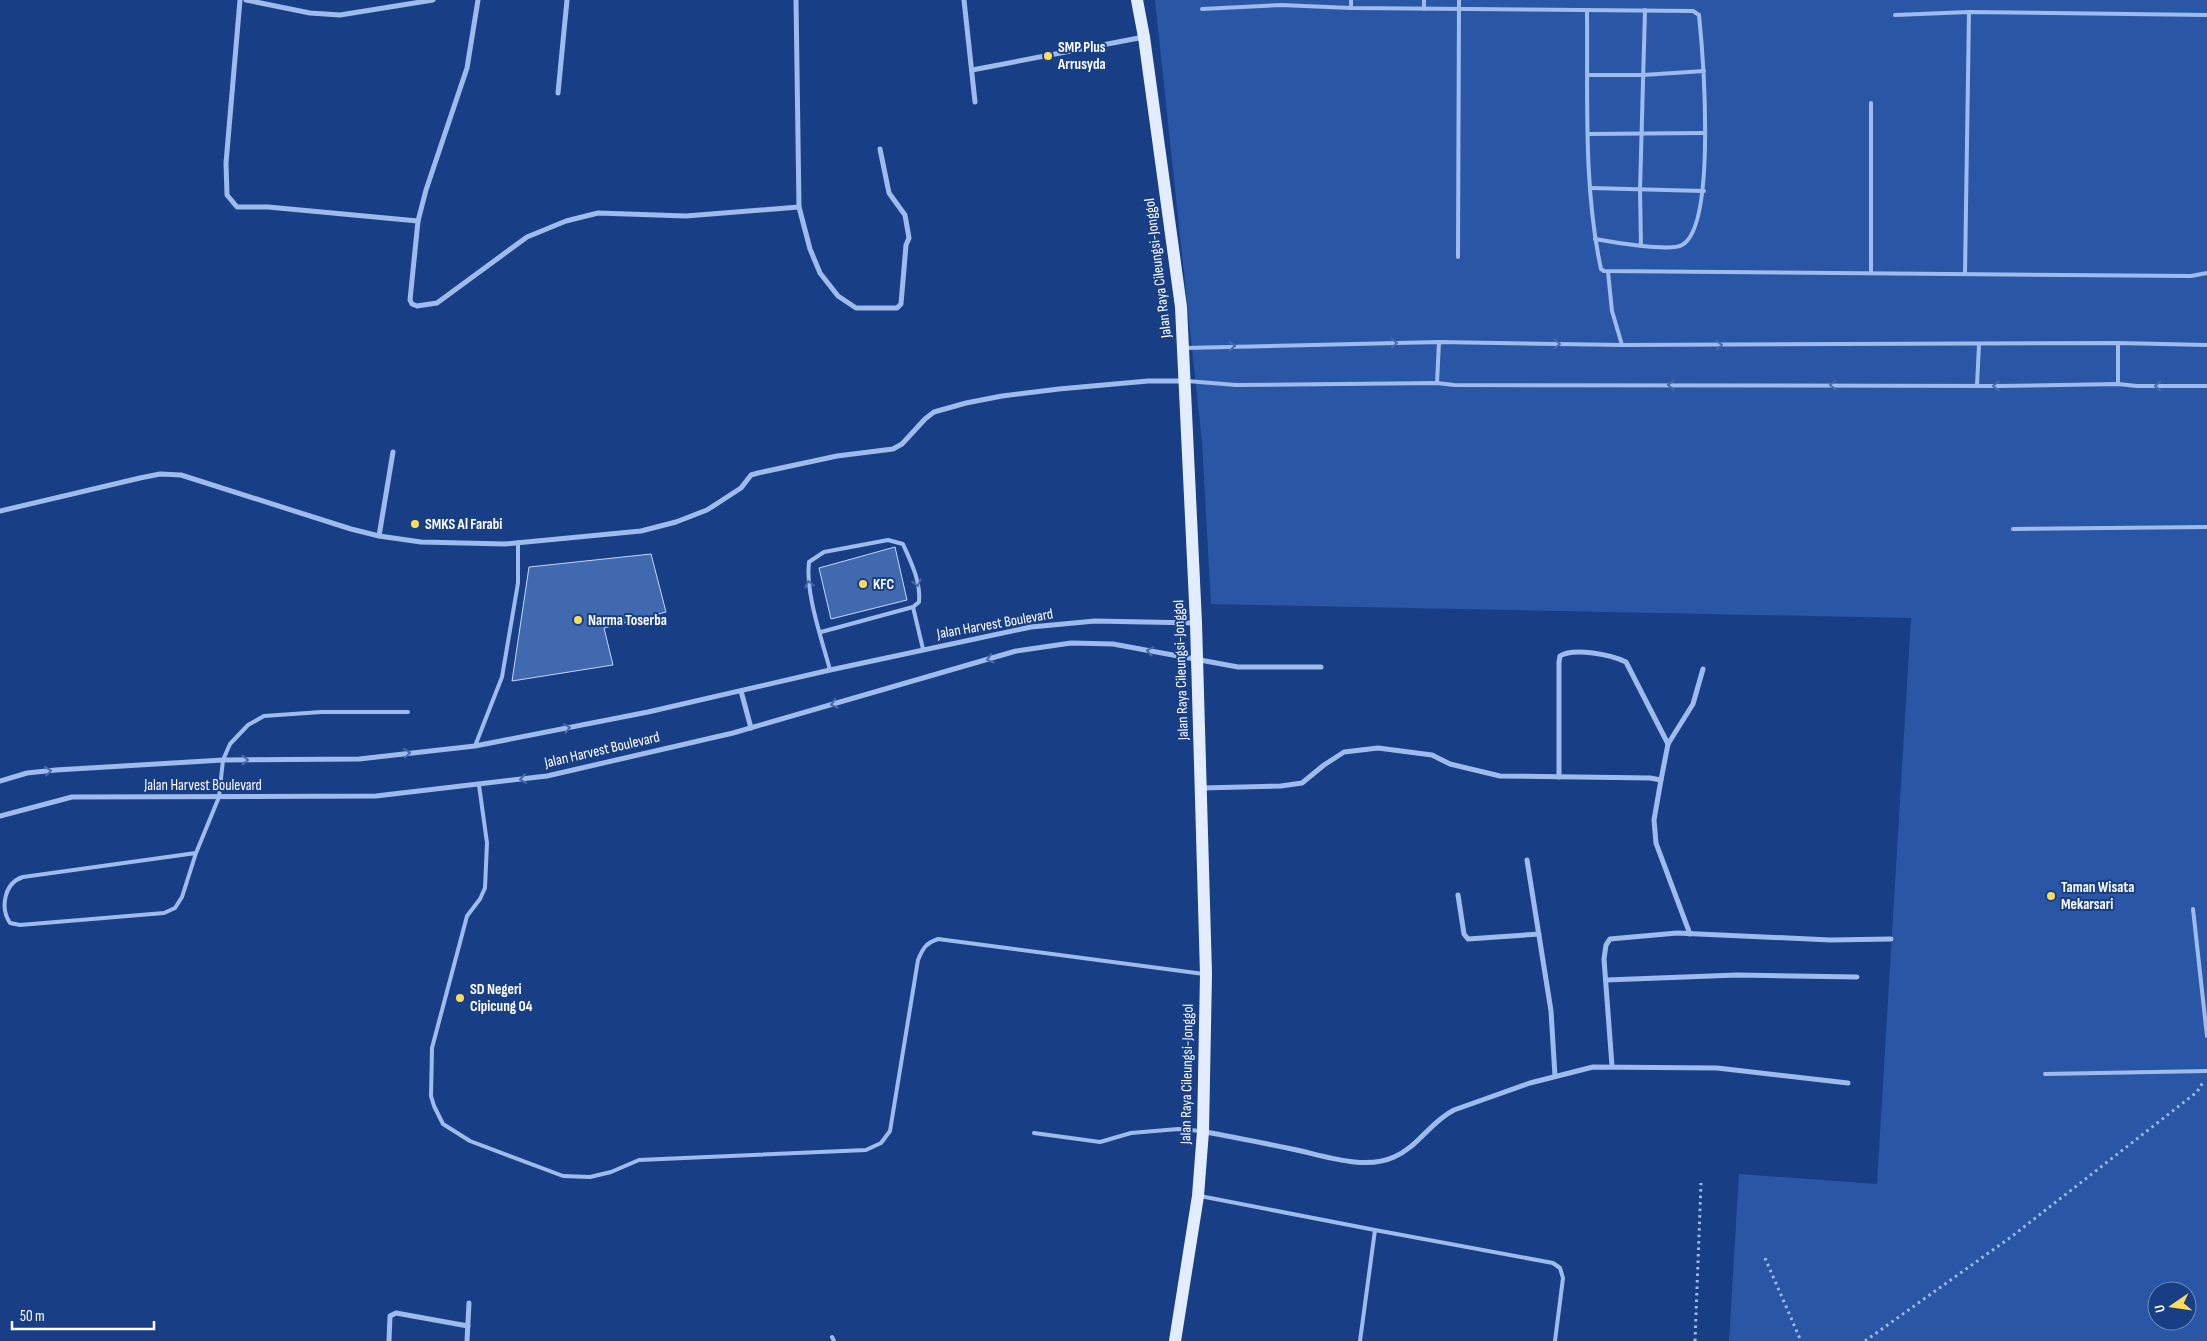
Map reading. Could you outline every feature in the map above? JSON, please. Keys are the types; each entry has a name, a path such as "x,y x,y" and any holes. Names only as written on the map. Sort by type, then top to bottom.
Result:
{"main road":[{"name":"Jalan Raya Cileungsi-Jonggol","path":"1137,0 1144,37 1181,307 1198,660 1206,974 1203,1131 1198,1196 1175,1341"}],"street":[{"path":"240,0 226,163 227,195 233,204 237,207 268,207 418,221"},
{"path":"246,0 310,13 340,15 433,0"},
{"path":"478,0 468,68 426,190 418,221 410,300 412,304 417,306 437,303 527,237 566,220 598,213 686,216 799,207"},
{"path":"558,92 567,0"},
{"path":"796,0 799,207 810,249 820,273 838,296 856,308 897,308 902,304 906,245 909,238 905,215 889,193 880,149"},
{"path":"964,0 975,102"},
{"path":"972,70 1144,37"},
{"path":"0,511 140,478 160,474 181,474 351,529 379,536 421,542 518,542 641,532 707,510 741,488 752,475 837,456 876,452 898,446 910,437 925,419 943,408 1002,396 1049,390 1148,381 1185,381"},
{"path":"379,536 393,452"},
{"name":"Jalan Harvest Boulevard","path":"0,781 27,773 56,770 223,760 359,759 476,746 648,712 830,670 1031,627 1095,620 1196,623"},
{"name":"Jalan Harvest Boulevard","path":"0,816 72,797 376,796 480,786 547,776 751,728 1033,648 1071,643 1113,644 1238,667 1321,667"},
{"path":"1559,777 1559,662 1560,656 1569,652 1608,656 1626,662 1668,744"},
{"path":"1690,934 1656,843 1654,831 1668,744 1693,704 1703,669"},
{"path":"741,691 751,728"},
{"path":"1200,788 1281,786 1302,783 1344,752 1378,748 1432,755 1450,764 1475,772 1500,776 1650,778 1662,780"},
{"path":"1526,860 1551,1012 1554,1076"},
{"path":"1458,895 1464,934 1468,939 1539,934"},
{"path":"1612,1066 1605,948 1610,939 1677,933 1830,940 1891,940"},
{"path":"1606,980 1737,975 1856,977"},
{"path":"1203,1131 1347,1160 1377,1161 1395,1157 1412,1146 1434,1123 1448,1113 1500,1092 1593,1067 1717,1068 1848,1083"},
{"path":"467,1341 469,1302"},
{"path":"389,1341 390,1316 396,1313 468,1326"}],"lane":[{"path":"1281,0 1281,6"},
{"path":"1351,0 1351,8"},
{"path":"1386,8 1387,0"},
{"path":"1424,0 1424,9"},
{"path":"1458,257 1459,0"},
{"path":"1202,8 1281,6 1588,11 1690,10 1699,15 1704,71 1704,191 1693,233 1688,242 1679,247 1641,246 1595,239"},
{"path":"1641,246 1640,190 1645,10"},
{"path":"1588,11 1590,188 1595,239 1601,269 1608,272 2190,276 2207,273"},
{"path":"1965,274 1969,12"},
{"path":"1895,15 1969,12 2207,15"},
{"path":"1588,75 1642,75 1704,71"},
{"path":"1871,103 1871,273"},
{"path":"1588,134 1704,133"},
{"path":"1590,188 1704,191"},
{"path":"1608,272 1612,311 1622,345"},
{"path":"1183,348 1440,342 1622,345 2118,343 2207,345"},
{"path":"1438,383 1440,342"},
{"path":"2118,343 2118,384"},
{"path":"1977,385 1979,344"},
{"path":"1185,381 1236,385 1438,383 1454,386 2118,384 2138,386 2207,386"},
{"path":"2013,529 2207,527"},
{"path":"821,632 913,607 919,602 920,594 913,564 903,544 888,540 824,552 810,562 807,577 830,670"},
{"path":"476,746 502,676 518,583 518,542"},
{"path":"913,607 923,650"},
{"path":"196,853 23,877 11,884 7,892 5,914 10,923 20,925 164,913 175,908 182,897 196,853 220,797 223,760 230,744 239,733 264,716 330,712 408,712"},
{"path":"480,786 487,844 485,888 480,899 467,916 432,1048 431,1096 443,1124 470,1141 563,1176 590,1177 623,1168 639,1160 866,1150 881,1143 890,1131 918,960 923,948 938,939 1206,974"},
{"path":"2193,909 2207,1036"},
{"path":"2045,1074 2207,1071"},
{"path":"1034,1133 1100,1142 1131,1133 1178,1129 1203,1131"},
{"path":"1198,1196 1553,1263 1560,1268 1563,1278 1555,1341"},
{"path":"1360,1341 1375,1230"}],"path":[{"path":"1865,1341 2019,1231 2197,1092 2207,1076"},
{"path":"1695,1341 1701,1183"},
{"path":"1765,1258 1801,1341"}],"shaded area":[{"name":"Taman Wisata Mekarsari","path":"1155,0 2207,0 2207,1341 1729,1341 1739,1174 1877,1184 1911,618 1211,604 1202,442"}],"building":[{"name":"KFC","path":"895,547 907,600 831,619 819,568"},
{"name":"Narma Toserba","path":"651,554 666,612 604,628 613,665 512,681 529,567"}],"place":[{"name":"SMP Plus Arrusyda","path":"1048,56"},
{"name":"SMKS Al Farabi","path":"415,524"},
{"name":"KFC","path":"863,584"},
{"name":"Narma Toserba","path":"578,620"},
{"name":"Taman Wisata Mekarsari","path":"2051,896"},
{"name":"SD Negeri Cipicung 04","path":"460,998"}]}
